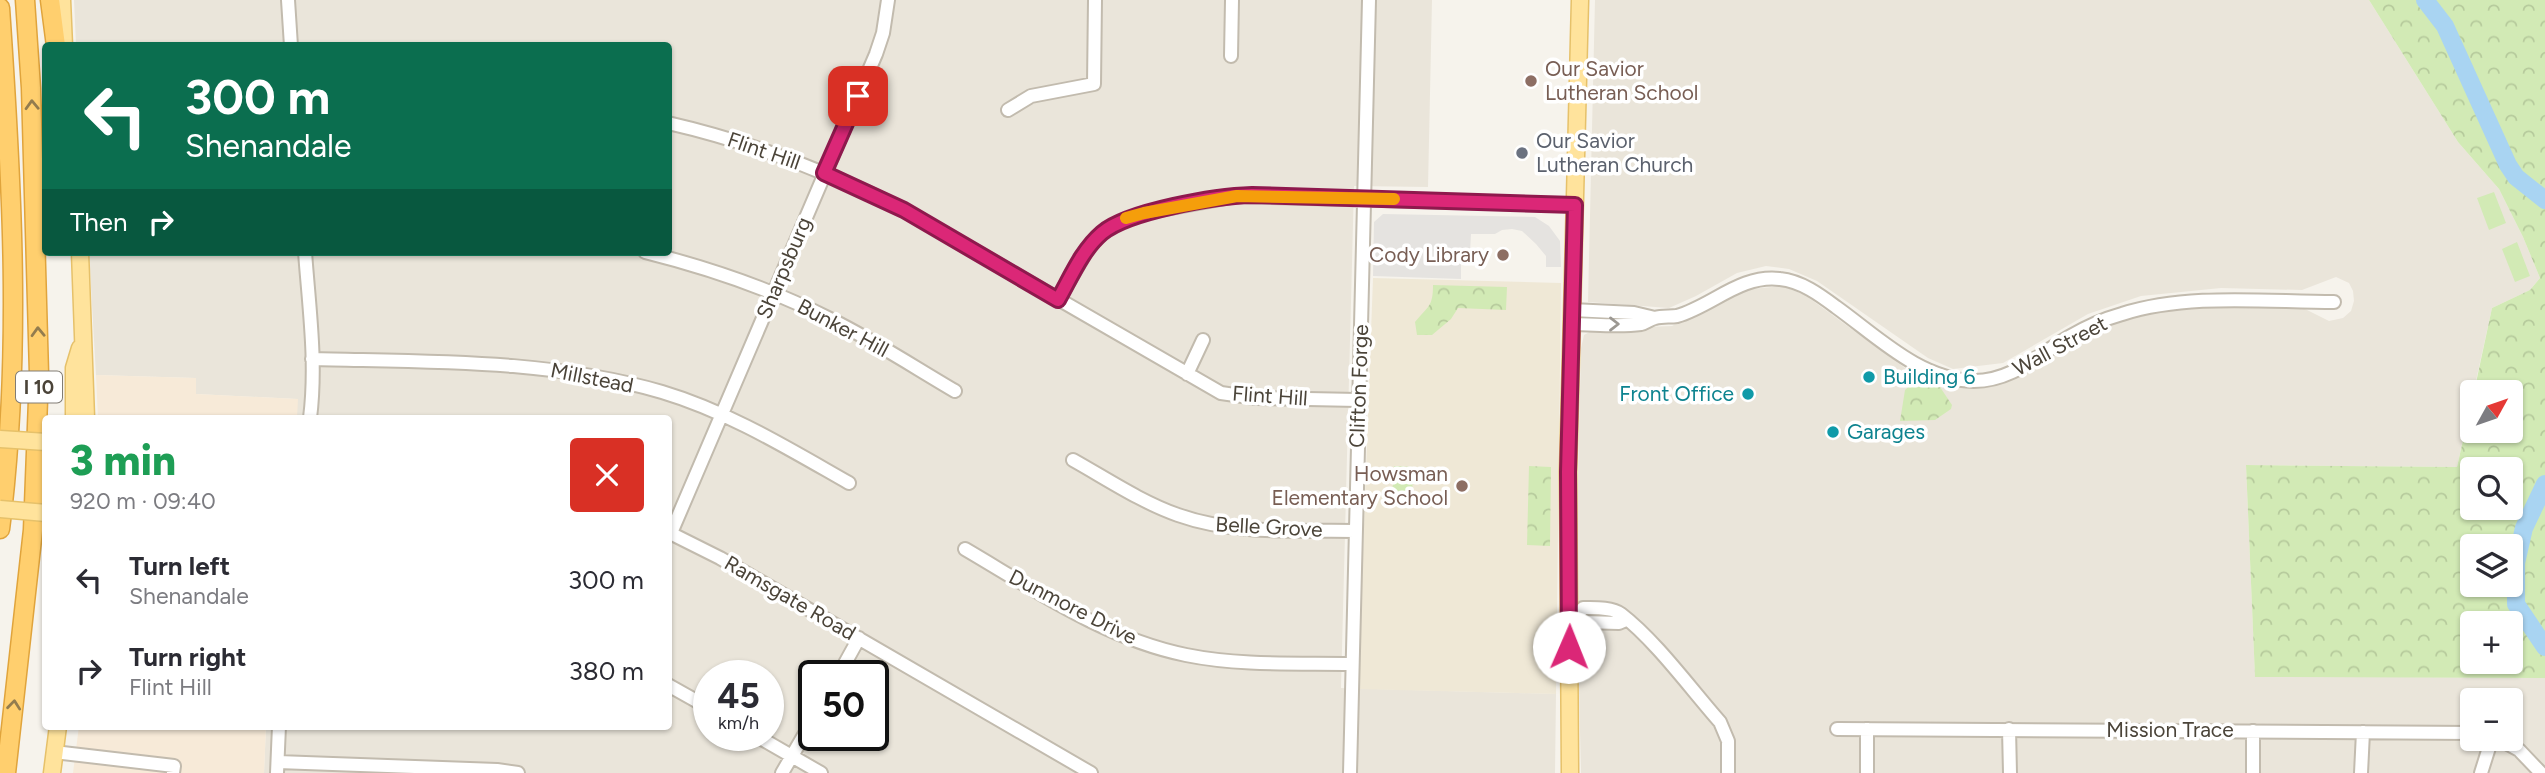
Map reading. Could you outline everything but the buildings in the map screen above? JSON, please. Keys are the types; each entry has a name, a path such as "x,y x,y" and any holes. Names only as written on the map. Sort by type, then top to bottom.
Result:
{"highway":[{"name":"I 10","path":"6,773 33,530 39,374 32,101 25,0"},
{"path":"50,0 55,42"},
{"name":"I 10","path":"0,8 13,230 11,418 0,530"},
{"path":"0,354 13,327"}],"main road":[{"path":"62,0 64,42"},
{"path":"1570,773 1577,617 1568,472 1580,0"},
{"path":"80,256 86,415"},
{"path":"74,415 74,368 84,335"},
{"path":"0,439 42,442"},
{"path":"0,509 42,513"},
{"path":"52,773 57,730"}],"street":[{"path":"288,0 291,42"},
{"name":"Sharpsburg","path":"672,527 876,54 883,33 888,0"},
{"path":"1008,110 1031,96 1094,84 1095,0"},
{"path":"1231,55 1232,0"},
{"name":"Clifton Forge","path":"1350,773 1369,0"},
{"name":"Flint Hill","path":"672,124 748,144 824,173 904,210 1221,393 1358,400"},
{"path":"1058,300 1082,257 1095,240 1117,223 1135,215 1237,196 1575,205"},
{"path":"304,256 313,359 310,415"},
{"name":"Bunker Hill","path":"661,256 694,264 773,293 833,320 955,391"},
{"name":"Wall Street","path":"1572,317 1643,324 1655,318 1673,317 1689,312 1748,283 1780,278 1798,283 1822,296 1922,368 1953,379 1975,381 2017,371 2096,323 2151,306 2194,301 2334,302"},
{"path":"1187,374 1203,340"},
{"name":"Millstead","path":"313,359 504,365 560,370 663,393 765,435 849,483"},
{"name":"Belle Grove","path":"1073,460 1156,507 1201,522 1249,528 1355,531"},
{"name":"Ramsgate Road","path":"672,533 720,558 1091,773"},
{"name":"Dunmore Drive","path":"965,550 1080,615 1149,646 1222,661 1352,664"},
{"path":"1626,620 1619,623 1604,622 1599,629 1586,629 1577,617 1584,608 1619,613 1641,632 1720,722 1728,741 1728,773"},
{"path":"847,660 859,638"},
{"path":"672,687 693,699"},
{"name":"Mission Trace","path":"1837,729 2460,733"},
{"path":"1867,729 1867,773"},
{"path":"2009,729 2010,773"},
{"path":"279,730 278,768 496,770 518,773"},
{"path":"2253,731 2253,773"},
{"path":"2361,773 2363,732"},
{"path":"782,773 798,746"},
{"path":"783,751 821,773"},
{"path":"2481,773 2489,751"},
{"path":"2520,751 2541,773"},
{"path":"54,752 174,770"}],"shaded area":[{"path":"74,0 1432,0 1428,187 1354,186 1341,688 1556,694 1555,773 264,773 266,730 672,730 672,415 297,415 297,399 196,394 195,378 96,375 89,256 672,256 672,42 76,42"},
{"path":"1595,0 2369,0 2458,142 2499,189 2540,278 2530,290 2492,308 2476,380 2460,380 2460,443 2462,443 2457,467 2246,465 2255,676 2545,678 2545,773 1581,773 1576,563 1581,348 1584,335 1595,329 1672,326 1741,290 1782,286 1805,295 1905,368 1943,385 1968,388 2008,382 2089,331 2137,316 2181,308 2303,308 2329,321 2343,318 2351,311 2354,301 2349,283 2336,277 2302,290 2221,288 2141,296 2088,314 2003,363 1953,369 1928,358 1817,281 1789,269 1766,266 1737,273 1669,308 1588,302"},
{"path":"1383,214 1535,217 1549,226 1560,241 1561,267 1546,267 1546,256 1536,244 1522,231 1512,229 1495,234 1471,234 1470,252 1461,252 1461,279 1373,276 1374,222"},
{"name":"Howsman Elementary School","path":"1373,278 1561,283 1556,694 1358,689"},
{"path":"96,375 196,378 196,394 298,399 297,415 98,415"},
{"path":"78,730 266,730 264,773 73,773"}],"green space":[{"path":"2369,0 2545,0 2545,678 2255,677 2246,465 2457,467 2462,443 2524,443 2524,380 2477,380 2492,308 2530,290 2540,278 2499,189 2458,142"},
{"path":"2494,192 2506,223 2489,230 2477,198"},
{"path":"2517,242 2530,276 2515,282 2502,249"},
{"path":"1433,285 1507,287 1506,310 1458,308 1451,319 1432,335 1417,335 1415,322 1431,302"},
{"path":"1920,377 1938,384 1952,405 1951,409 1935,420 1900,421 1905,390"},
{"path":"1394,466 1413,467 1412,499 1392,498"},
{"path":"1529,466 1551,467 1550,546 1527,545"}],"waterway":[{"path":"2425,0 2445,26 2508,165 2516,177 2545,200"},
{"path":"2545,484 2524,528 2516,563 2516,604 2545,647"}],"slow traffic":[{"path":"1126,218 1237,196 1394,199"}],"place":[{"name":"Our Savior Lutheran School","path":"1531,81"},
{"name":"Our Savior Lutheran Church","path":"1522,153"},
{"name":"Cody Library","path":"1503,255"},
{"name":"Building 6","path":"1869,377"},
{"name":"Front Office","path":"1748,394"},
{"name":"Garages","path":"1833,432"},
{"name":"Howsman Elementary School","path":"1462,486"}],"route":[{"path":"858,96 824,173 904,210 1058,300 1088,247 1101,233 1135,215 1214,200 1252,195 1575,205 1568,472 1569,647"}]}
